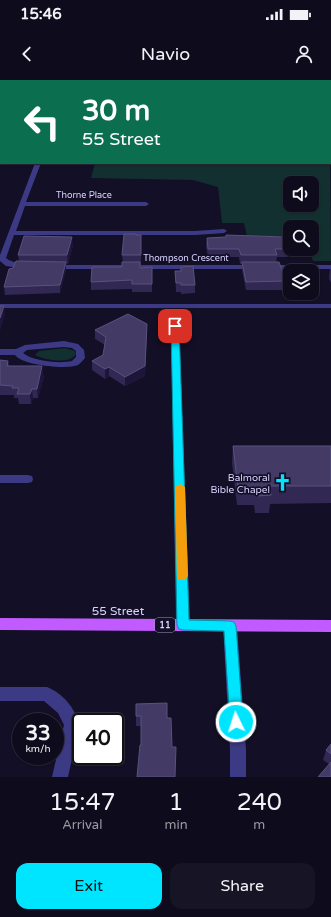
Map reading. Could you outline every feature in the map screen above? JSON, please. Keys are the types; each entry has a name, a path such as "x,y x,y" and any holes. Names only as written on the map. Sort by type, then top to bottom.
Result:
{"main road":[{"name":"55 Street","path":"0,624 331,626"}],"street":[{"path":"35,267 2,265 2,256 38,164"},
{"name":"Thorne Place","path":"22,204 146,204"},
{"path":"11,233 195,233 224,231"},
{"name":"Thompson Crescent","path":"43,267 331,267"},
{"path":"0,306 331,306"},
{"path":"175,326 183,625"},
{"path":"0,352 18,352 25,348 64,344 75,346 81,352 81,357 77,362 66,365 28,359 20,356 18,352"},
{"path":"0,479 28,479"},
{"path":"230,626 238,750 238,777"},
{"path":"0,694 47,694 64,708 71,725 60,777"}],"green space":[{"path":"95,164 330,164 331,261 313,261 311,256 319,256 319,220 283,220 283,236 247,236 244,223 222,223 218,187 193,180 91,178"},
{"path":"65,348 75,351 76,354 68,360 50,360 35,355 39,351"}],"building":[{"path":"124,234 141,235 141,255 122,255"},
{"path":"226,235 283,237 283,249 275,249 277,255 241,255 239,249 208,249 207,238 226,237"},
{"path":"24,236 72,237 67,255 18,255"},
{"path":"16,261 66,262 60,285 4,287 9,269 13,268"},
{"path":"122,262 140,262 140,268 152,267 152,284 132,284 132,280 91,282 92,267 122,267"},
{"path":"242,262 279,262 283,273 283,281 246,282"},
{"path":"193,266 195,285 181,285 181,283 176,283 175,271 181,271 181,267"},
{"path":"0,306 4,306 0,318"},
{"path":"128,314 147,324 145,366 125,377 109,367 105,369 92,361 103,355 106,337 95,330"},
{"path":"0,360 8,361 7,366 42,366 37,389 32,389 30,394 17,394 19,388 0,385"},
{"path":"233,446 331,446 331,486 270,486 271,495 257,496 255,488 238,488"},
{"path":"167,703 167,718 171,718 172,747 176,747 175,777 137,777 141,745 141,716 136,716 136,704"},
{"path":"331,744 331,754 326,750"},
{"path":"331,762 331,777 318,777"}],"slow traffic":[{"path":"180,487 182,576"}],"place":[{"name":"Balmoral Bible Chapel","path":"283,483"}],"route":[{"path":"175,326 183,625 230,626 236,722"}]}
